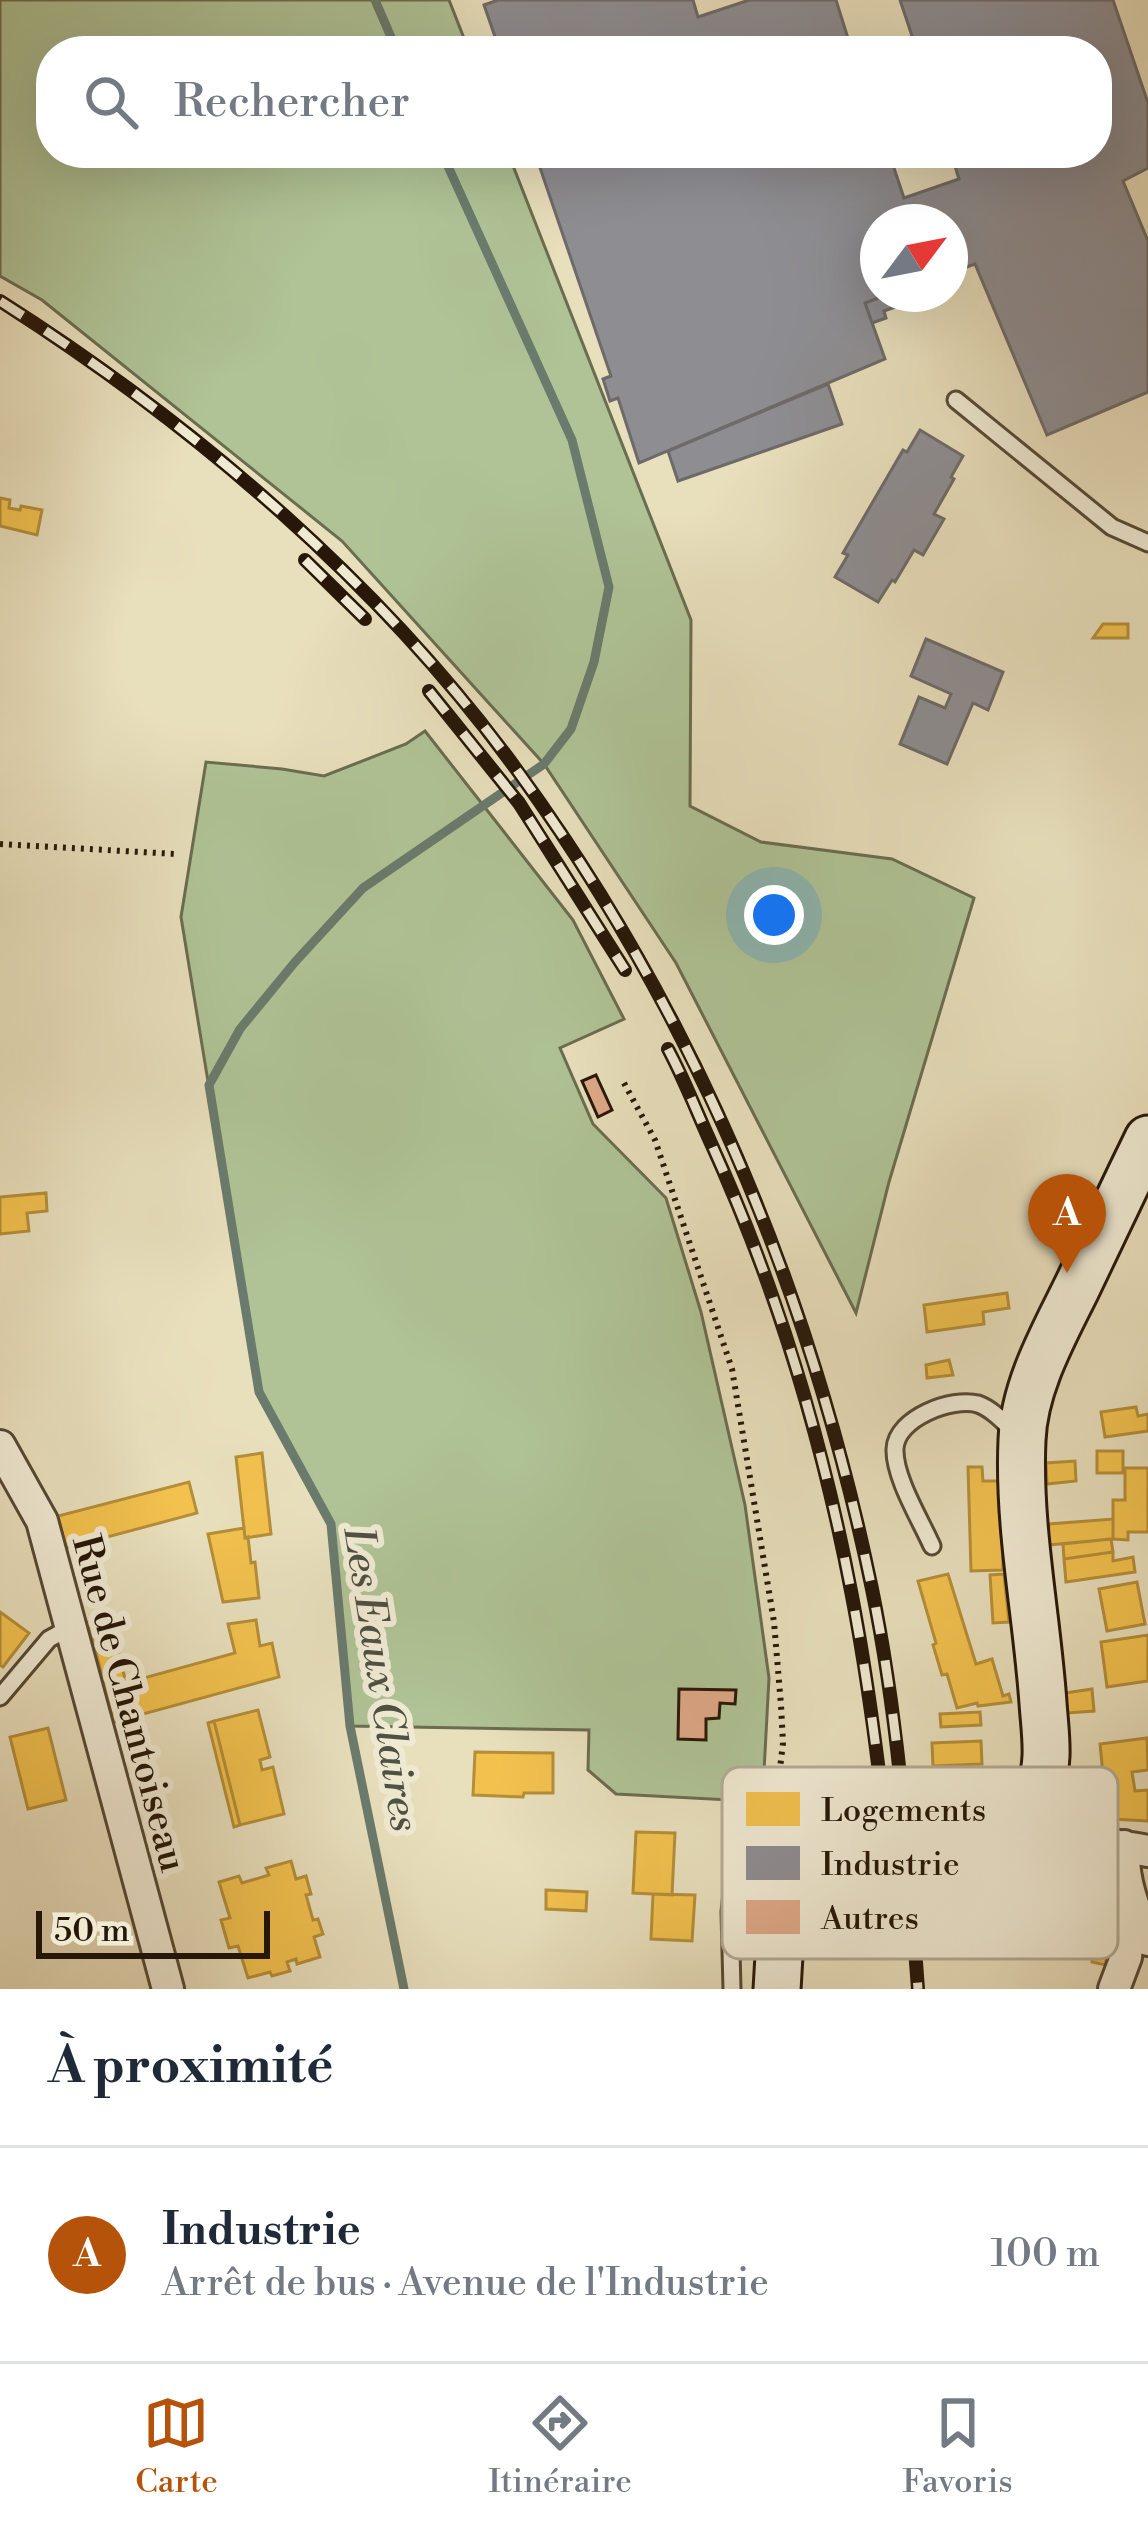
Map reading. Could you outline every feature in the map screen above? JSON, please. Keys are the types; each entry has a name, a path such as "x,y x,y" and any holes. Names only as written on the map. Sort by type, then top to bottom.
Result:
{"street":[{"path":"1045,1767 1023,1503 1025,1414 1043,1358 1142,1166"},
{"name":"Rue de Chantoiseau","path":"0,1446 42,1521 168,1989"},
{"path":"1136,1849 1123,1861 1132,1904 1148,1940"},
{"path":"1114,1989 1126,1957 1132,1904"},
{"path":"777,1989 781,1959"}],"lane":[{"path":"956,400 1112,527 1148,543"},
{"path":"932,1546 898,1470 894,1454 901,1428 915,1417 972,1403 998,1417 1022,1439"},
{"path":"0,1697 49,1639 70,1628"}],"path":[{"path":"0,844 176,854"},
{"path":"624,1083 656,1140 736,1387 774,1622 783,1743 780,1767"}],"green space":[{"path":"0,0 449,0 463,36 36,36 36,168 514,168 691,620 690,806 761,842 892,859 974,898 889,1182 856,1313 676,963 544,764 342,541 42,300 0,276"},
{"path":"425,731 573,920 624,1019 560,1048 593,1124 666,1198 701,1312 745,1505 769,1678 764,1767 722,1767 722,1800 616,1794 588,1770 589,1730 350,1726 331,1525 259,1392 181,917 206,762 324,776 406,744"}],"building: Logements":[{"path":"0,498 10,500 9,508 42,510 37,535 0,526"},
{"path":"1103,624 1128,624 1128,638 1093,638"},
{"path":"46,1193 47,1211 27,1213 29,1231 0,1234 0,1197"},
{"path":"1007,1293 1009,1308 983,1312 984,1324 927,1332 924,1305"},
{"path":"949,1360 953,1375 927,1378 926,1365"},
{"path":"1136,1407 1138,1416 1148,1414 1148,1431 1105,1437 1101,1412"},
{"path":"1097,1451 1123,1451 1123,1473 1097,1473"},
{"path":"262,1453 271,1534 245,1538 236,1457"},
{"path":"1075,1461 1076,1481 1047,1484 1046,1463"},
{"path":"968,1467 982,1467 983,1481 1000,1481 1003,1570 971,1571"},
{"path":"1125,1468 1148,1468 1148,1532 1128,1532 1128,1540 1113,1539 1113,1500 1125,1500"},
{"path":"189,1482 197,1513 66,1548 58,1516"},
{"path":"1113,1519 1113,1539 1048,1545 1049,1524"},
{"path":"244,1528 251,1563 255,1562 259,1598 223,1602 208,1534"},
{"path":"1111,1539 1113,1552 1064,1559 1063,1544"},
{"path":"1113,1552 1113,1561 1133,1557 1135,1572 1066,1582 1064,1559"},
{"path":"948,1574 976,1664 992,1659 1003,1696 1009,1694 1011,1702 957,1708 947,1674 942,1675 918,1581"},
{"path":"1004,1574 1009,1622 993,1623 990,1575"},
{"path":"1137,1582 1145,1624 1107,1631 1099,1589"},
{"path":"0,1612 29,1633 3,1667 0,1665"},
{"path":"110,1616 126,1683 235,1653 228,1624 256,1620 260,1646 272,1643 279,1677 114,1722 88,1622"},
{"path":"1148,1635 1148,1681 1107,1687 1101,1642"},
{"path":"1092,1689 1094,1711 1068,1713 1065,1693"},
{"path":"258,1710 270,1757 260,1760 262,1770 273,1767 284,1814 240,1825 214,1721"},
{"path":"980,1712 981,1725 941,1727 940,1714"},
{"path":"214,1721 240,1825 234,1827 208,1723"},
{"path":"48,1728 66,1800 28,1809 10,1737"},
{"path":"1147,1738 1148,1770 1132,1772 1135,1791 1148,1790 1148,1821 1118,1819 1118,1767 1102,1767 1100,1744"},
{"path":"981,1741 982,1764 933,1766 932,1743"},
{"path":"475,1752 553,1753 553,1793 473,1795"},
{"path":"636,1832 675,1833 672,1895 633,1893"},
{"path":"291,1861 296,1879 306,1876 313,1920 318,1919 323,1934 314,1937 320,1957 287,1962 290,1971 248,1978 238,1946 229,1948 221,1920 230,1918 219,1882 239,1876 242,1883 269,1875 266,1868"},
{"path":"546,1890 587,1892 586,1911 546,1909"},
{"path":"653,1894 695,1895 692,1941 651,1939"}],"building: Industrie":[{"path":"498,0 693,0 698,17 749,0 836,0 847,36 495,36 484,5"},
{"path":"900,0 1113,0 1148,103 1148,168 1123,181 1148,241 1148,392 1047,435 975,264 968,267 968,204 860,204 860,312 868,312 885,359 639,463 618,398 610,401 603,379 611,376 540,168 894,168 904,198 959,179 956,168 1112,168 1112,36 912,36"},
{"path":"868,312 884,312 886,318 872,323"},
{"path":"828,384 842,424 678,481 668,451"},
{"path":"920,430 963,456 934,514 944,519 923,555 914,550 878,602 835,577 848,555 843,553 903,450 907,452"},
{"path":"926,639 1003,672 988,710 973,703 947,764 900,744 919,697 945,708 951,694 911,676"}],"building: Autres":[{"path":"596,1075 612,1110 598,1117 582,1081"},
{"path":"679,1689 736,1690 735,1704 720,1703 719,1718 706,1719 706,1740 678,1739"}],"waterway":[{"name":"Les Eaux Claires","path":"375,0 391,36"},
{"name":"Les Eaux Claires","path":"404,1989 350,1726 331,1524 259,1392 209,1085 240,1029 363,888 544,764 571,729 594,662 609,587 572,440 449,168"}],"railway":[{"path":"0,301 144,400 214,455 346,573 465,704 582,866 692,1061 780,1266 847,1479 872,1589 898,1767"},
{"path":"305,560 365,619"},
{"path":"429,691 519,803 625,970"},
{"path":"668,1049 756,1252 812,1421 859,1633 879,1767"},
{"path":"915,1959 918,1989"}],"place":[{"name":"Industrie","path":"1067,1273"}]}
